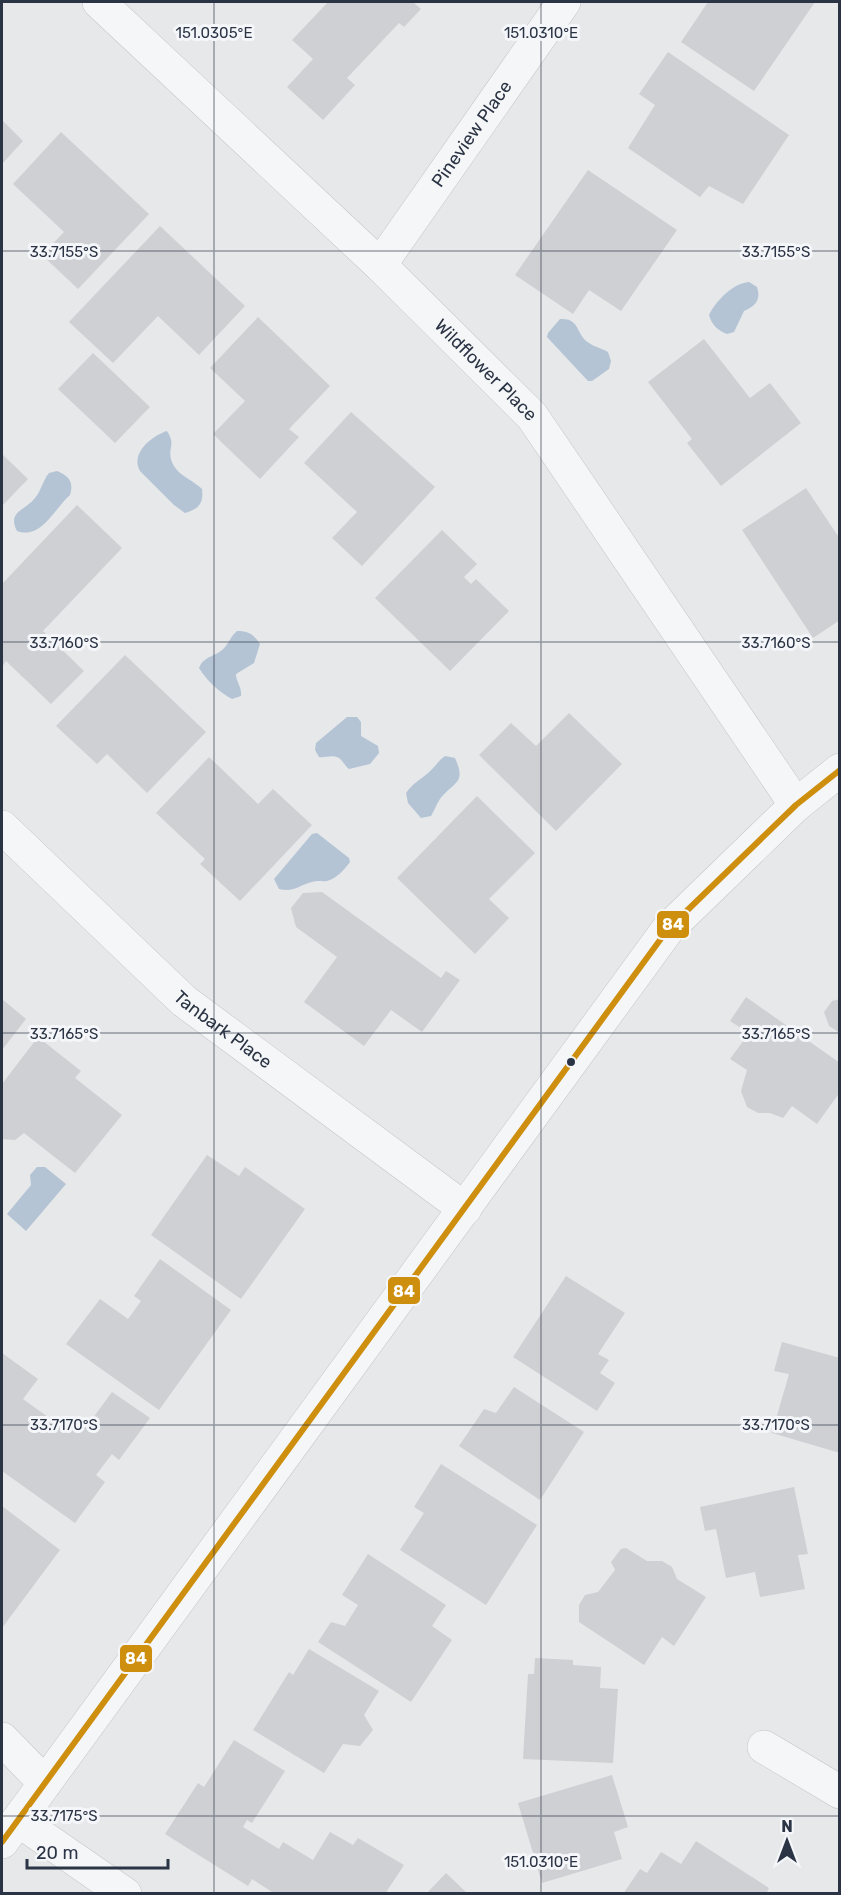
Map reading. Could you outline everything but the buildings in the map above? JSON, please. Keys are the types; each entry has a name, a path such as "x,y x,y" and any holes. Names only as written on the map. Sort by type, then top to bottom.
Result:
{"street":[{"name":"Wildflower Place","path":"99,2 380,265 532,416 796,805"},
{"name":"Pineview Place","path":"380,265 564,2"},
{"path":"124,1893 10,1831 668,929 796,805 840,770"},
{"name":"Tanbark Place","path":"2,827 184,1001 465,1209"},
{"path":"2,1739 45,1783"},
{"path":"764,1747 840,1792"}],"water":[{"path":"749,282 757,287 756,302 744,311 734,332 727,334 713,324 709,315 726,294 737,286"},
{"path":"560,319 570,320 587,342 608,352 611,361 609,369 592,381 588,381 547,337"},
{"path":"167,431 171,439 170,455 176,469 202,489 202,499 199,505 185,513 140,471 138,465 138,458 144,446"},
{"path":"57,471 70,480 70,495 40,527 26,533 17,531 14,519 18,512 35,498 49,473"},
{"path":"237,631 250,634 260,644 254,663 236,674 241,696 232,699 214,686 199,668 204,661 222,650"},
{"path":"347,717 357,717 361,722 361,736 378,746 379,753 370,764 349,769 339,758 319,757 315,750 316,743"},
{"path":"445,756 455,758 460,773 459,778 440,799 431,816 421,818 408,803 406,793"},
{"path":"317,833 349,858 350,862 331,880 314,881 292,889 279,889 274,879 312,834"},
{"path":"37,1167 45,1167 66,1184 26,1231 7,1214 31,1185 30,1175"}],"transit line":[{"name":"84","path":"2,1842 668,929 796,805 840,770"}]}
